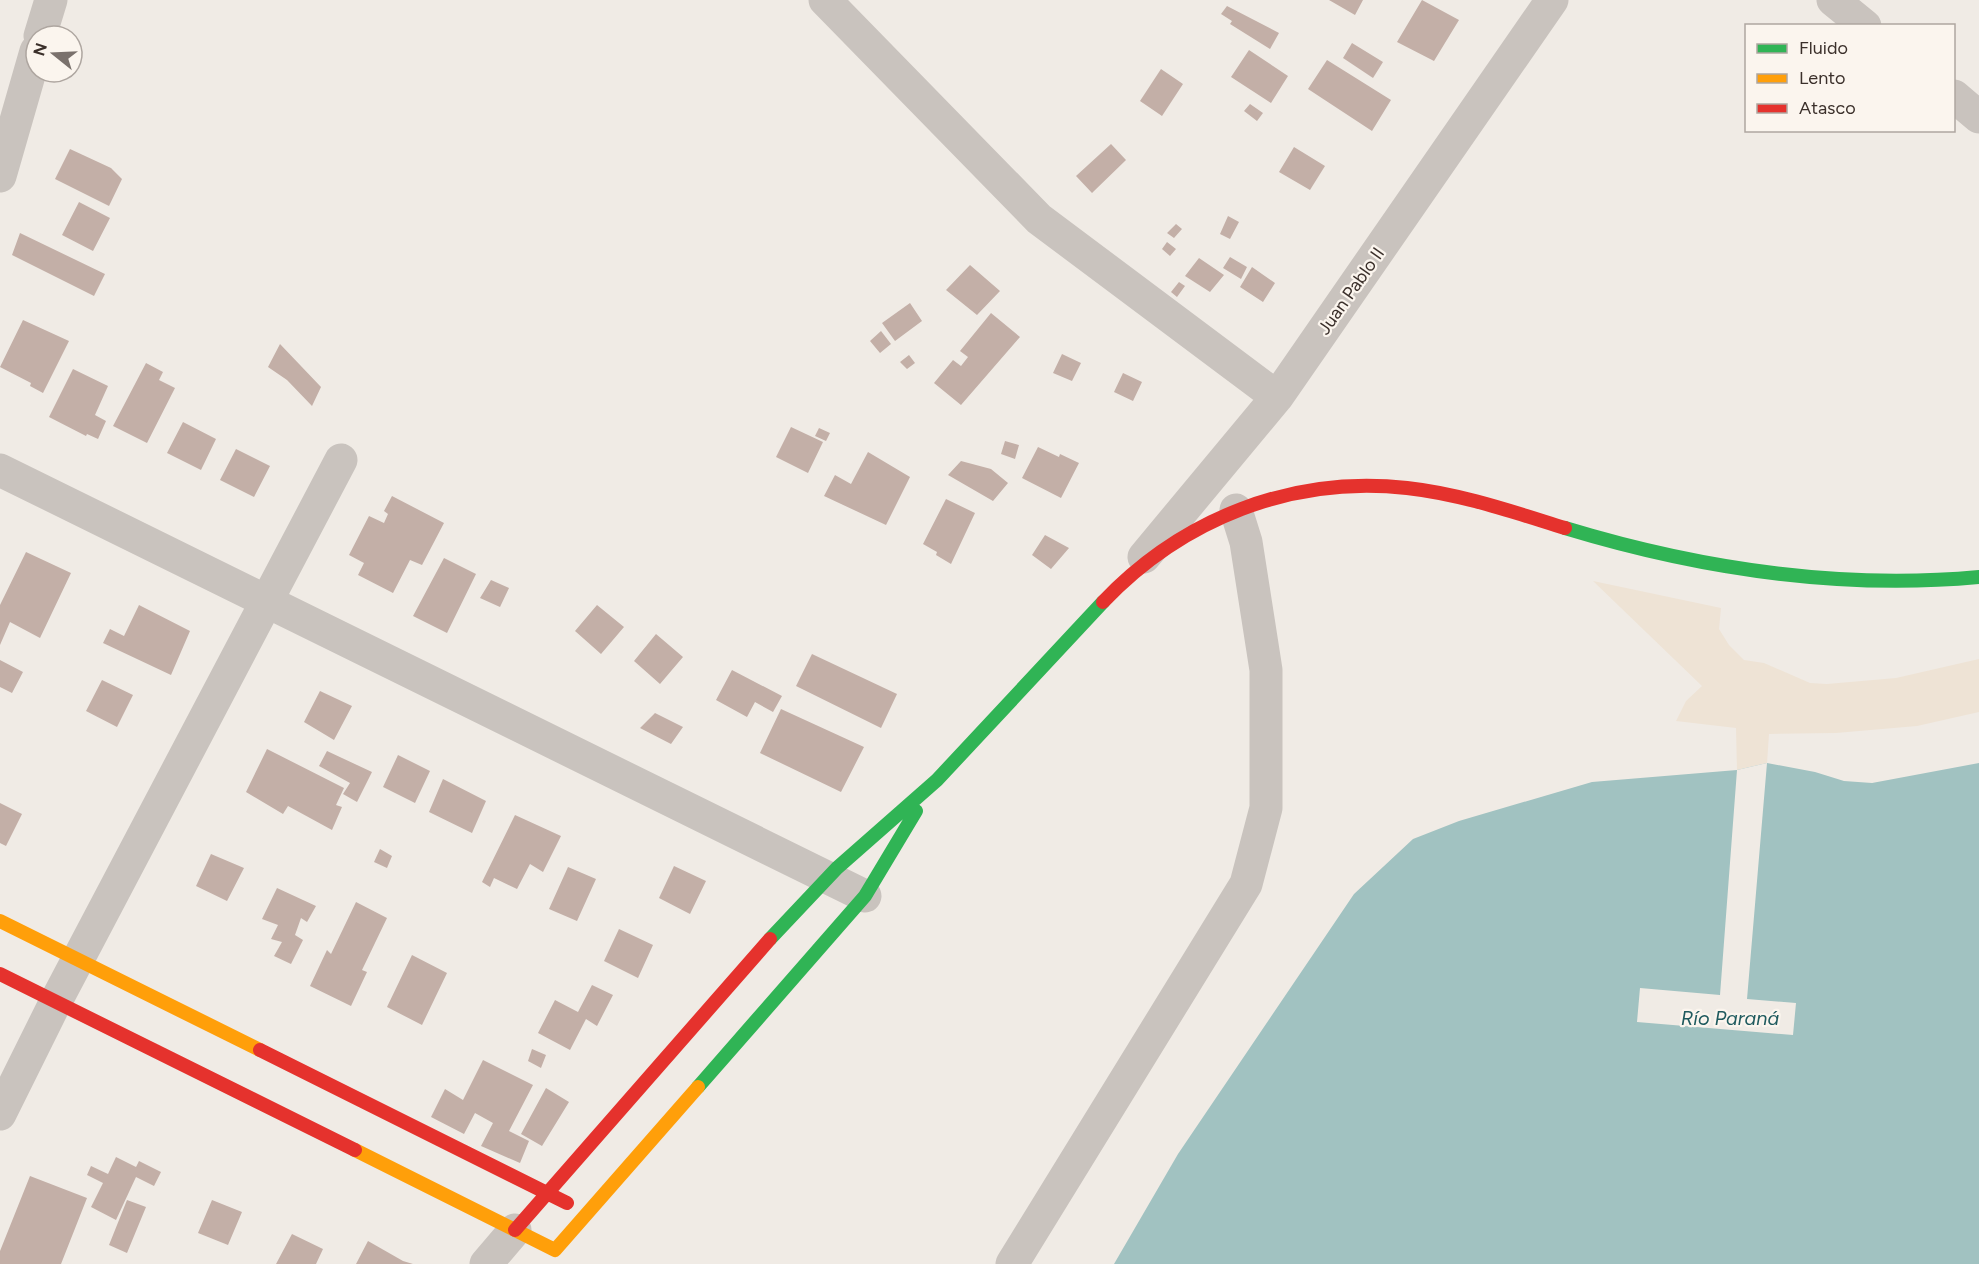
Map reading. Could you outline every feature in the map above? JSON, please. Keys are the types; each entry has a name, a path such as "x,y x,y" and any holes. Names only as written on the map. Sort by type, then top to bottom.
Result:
{"main road":[{"path":"515,1230 827,878 932,785 1132,570 1184,535 1236,510 1281,496 1324,487 1406,488 1492,506 1676,557 1755,571 1846,581 1947,581 1979,577"},
{"path":"0,974 515,1230 549,1257 865,896 932,785"},
{"path":"0,921 588,1212"}],"street":[{"path":"44,24 51,0"},
{"path":"825,0 1039,219 1277,398"},
{"name":"Juan Pablo II","path":"1132,570 1277,398 1552,0"},
{"path":"1833,0 1863,24"},
{"path":"0,176 26,84"},
{"path":"1955,98 1979,117"},
{"path":"0,1114 55,1002 341,460"},
{"path":"0,470 865,896"},
{"path":"1012,1264 1246,884 1266,808 1266,670 1246,542 1236,510"},
{"path":"486,1264 515,1230"}],"shaded area":[{"path":"1593,581 1721,608 1719,629 1729,645 1744,660 1764,663 1810,683 1827,684 1896,678 1979,659 1979,712 1917,726 1836,733 1769,734 1767,763 1737,770 1736,728 1676,721 1686,701 1702,686"}],"water":[{"name":"Río Paraná","path":"1767,763 1815,772 1844,781 1872,783 1979,763 1979,1264 1114,1264 1178,1154 1354,894 1413,839 1459,821 1592,782 1737,770"}],"pier":[{"path":"1767,763 1747,999 1796,1003 1793,1035 1637,1022 1640,988 1720,995 1737,770"}],"building":[{"path":"1329,0 1363,0 1355,15"},
{"path":"1422,0 1459,20 1434,61 1397,42"},
{"path":"1227,6 1279,33 1270,49 1230,24 1232,21 1221,14"},
{"path":"1352,43 1383,62 1373,78 1343,58"},
{"path":"1249,50 1288,76 1271,103 1231,77"},
{"path":"1327,60 1391,100 1372,131 1308,89"},
{"path":"1161,69 1183,84 1162,116 1140,101"},
{"path":"1250,104 1263,113 1257,121 1244,111"},
{"path":"1111,144 1126,160 1092,193 1076,176"},
{"path":"1294,147 1325,166 1310,190 1279,172"},
{"path":"70,149 111,168 122,179 109,206 55,179"},
{"path":"79,202 110,218 93,251 62,235"},
{"path":"1228,216 1239,222 1230,239 1220,234"},
{"path":"1176,224 1182,229 1174,238 1167,233"},
{"path":"20,233 105,274 94,296 12,255"},
{"path":"1167,242 1176,249 1170,256 1162,249"},
{"path":"1230,257 1247,267 1241,279 1223,268"},
{"path":"1199,258 1224,275 1210,292 1185,276"},
{"path":"970,265 1000,291 977,315 946,290"},
{"path":"1252,267 1275,283 1263,302 1240,287"},
{"path":"1179,282 1185,286 1177,297 1171,292"},
{"path":"910,303 922,321 895,341 882,323"},
{"path":"991,313 1020,337 961,405 934,383 953,360 961,366 968,357 960,351"},
{"path":"23,320 69,341 43,393 30,386 31,383 0,367"},
{"path":"881,331 891,344 880,353 870,341"},
{"path":"280,344 321,387 312,406 287,380 268,367"},
{"path":"1062,354 1081,363 1072,381 1053,373"},
{"path":"909,355 915,363 907,369 900,362"},
{"path":"146,363 163,372 159,380 175,388 147,443 113,426"},
{"path":"73,369 108,386 95,415 106,421 98,439 87,434 86,436 49,417"},
{"path":"1123,373 1142,382 1133,401 1114,392"},
{"path":"183,422 216,439 201,470 167,453"},
{"path":"791,427 823,442 808,473 776,457"},
{"path":"819,428 830,433 826,441 815,436"},
{"path":"1005,441 1019,445 1015,459 1001,454"},
{"path":"1038,447 1079,463 1061,498 1022,478"},
{"path":"236,449 270,466 254,497 220,480"},
{"path":"868,452 910,477 886,525 824,496 835,475 851,484"},
{"path":"961,461 991,469 1008,483 993,501 948,475"},
{"path":"392,496 444,523 422,565 410,560 393,593 358,575 364,563 349,555 369,516 384,523 388,514 384,511"},
{"path":"946,499 975,513 951,564 923,544"},
{"path":"1045,535 1069,548 1051,569 1032,555"},
{"path":"26,552 71,573 40,638 10,622 0,645 0,605"},
{"path":"444,558 476,574 447,633 413,616"},
{"path":"491,580 509,588 500,607 480,598"},
{"path":"139,605 190,631 171,675 103,643 110,629 124,636"},
{"path":"597,605 624,627 601,654 575,631"},
{"path":"656,634 683,657 660,684 634,661"},
{"path":"812,654 897,694 881,728 796,686"},
{"path":"0,660 23,672 12,693 0,687"},
{"path":"732,670 782,696 773,712 755,702 747,717 716,700"},
{"path":"102,680 133,695 117,727 86,711"},
{"path":"320,691 352,706 334,740 304,722"},
{"path":"781,709 864,747 841,792 760,753"},
{"path":"655,713 683,727 671,744 640,728"},
{"path":"267,749 344,788 336,805 342,807 332,830 288,806 283,814 246,792"},
{"path":"327,751 372,772 357,802 343,794 350,783 319,766"},
{"path":"398,755 430,771 415,803 383,787"},
{"path":"443,779 486,801 472,833 429,812"},
{"path":"0,803 22,814 6,846 0,843"},
{"path":"515,815 561,836 543,872 530,864 517,889 494,878 490,887 482,882"},
{"path":"380,849 392,856 387,868 374,862"},
{"path":"211,854 244,868 227,901 196,886"},
{"path":"674,866 706,881 690,914 659,898"},
{"path":"568,867 596,879 577,921 549,909"},
{"path":"277,888 316,906 307,922 301,918 295,935 303,940 291,964 274,956 282,942 271,939 278,925 262,919"},
{"path":"356,902 387,918 362,970 367,972 351,1006 310,986 327,950 331,954"},
{"path":"619,929 653,945 638,978 604,961"},
{"path":"412,955 447,973 422,1025 387,1007"},
{"path":"592,985 613,995 597,1026 586,1019 570,1050 538,1033 555,1000 578,1012"},
{"path":"532,1049 546,1055 541,1068 528,1061"},
{"path":"483,1060 533,1085 509,1131 529,1141 520,1163 481,1146 493,1123 475,1113 464,1134 431,1117 445,1089 463,1100"},
{"path":"546,1088 569,1102 542,1146 521,1134"},
{"path":"116,1157 136,1167 139,1161 161,1172 154,1186 136,1177 116,1220 91,1207 103,1183 87,1175 91,1166 108,1174"},
{"path":"30,1176 87,1198 61,1264 0,1264 0,1251"},
{"path":"127,1200 146,1207 127,1253 109,1245"},
{"path":"212,1200 242,1212 228,1245 198,1233"},
{"path":"292,1234 323,1249 316,1264 276,1264"},
{"path":"368,1241 403,1261 413,1264 356,1264"}],"traffic: fast":[{"path":"1565,528 1667,555 1770,573 1874,581 1979,577"},
{"path":"770,939 837,868 937,780 1103,602"},
{"path":"698,1087 865,896 916,811"}],"traffic: slow":[{"path":"0,921 260,1050"},
{"path":"355,1150 555,1250 698,1087"}],"traffic: jam":[{"path":"1103,602 1134,573 1168,547 1204,526 1242,509 1281,496 1322,489 1364,486 1427,491 1487,504 1565,528"},
{"path":"515,1230 770,939"},
{"path":"0,974 355,1150"},
{"path":"260,1050 567,1203"}]}
